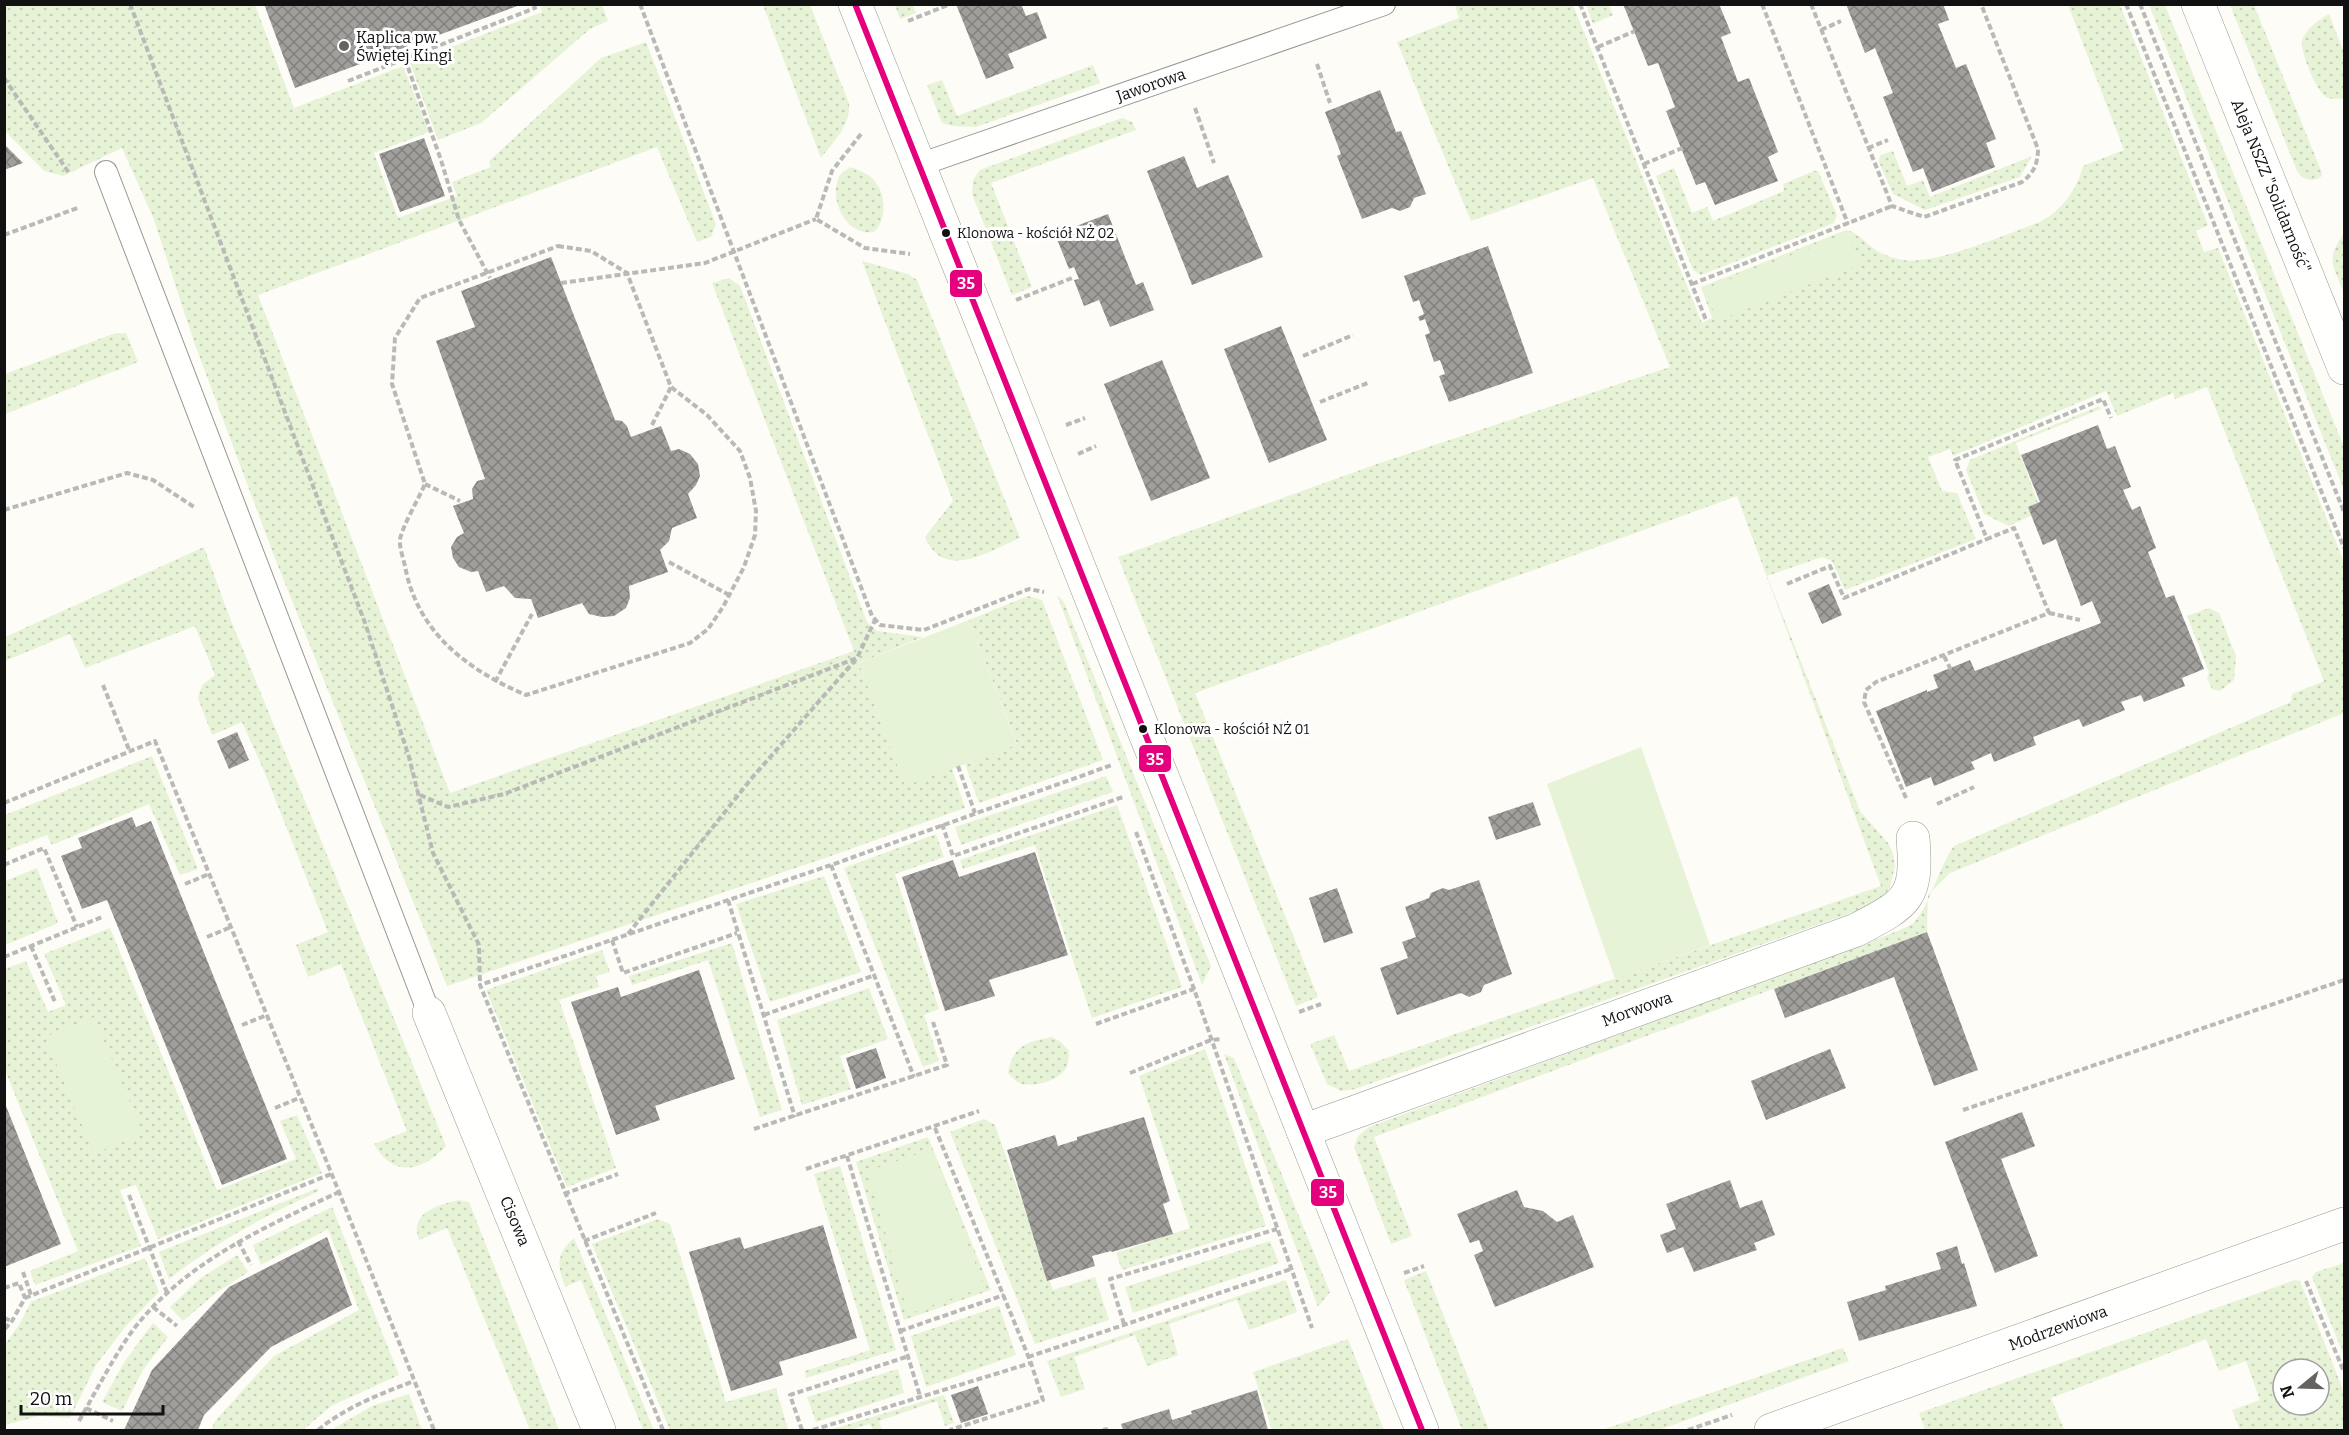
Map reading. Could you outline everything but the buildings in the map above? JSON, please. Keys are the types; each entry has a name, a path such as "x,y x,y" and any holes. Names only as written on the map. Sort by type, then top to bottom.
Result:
{"street":[{"path":"855,4 1422,1431"},
{"name":"Aleja NSZZ \"Solidarność\"","path":"2198,4 2344,368"},
{"name":"Morwowa","path":"1303,1131 1856,930 1902,903 1913,886 1916,867 1913,838"},
{"name":"Cisowa","path":"429,1013 599,1431"},
{"name":"Modrzewiowa","path":"1771,1431 2344,1224"}],"lane":[{"name":"Jaworowa","path":"919,165 1384,4"},
{"path":"106,172 429,1013"}],"path":[{"path":"130,4 365,623 409,757 433,853 479,945 480,985 663,1431"},
{"path":"348,81 535,8 534,4"},
{"path":"640,4 875,620 880,625 924,630 1029,589 1051,593"},
{"path":"1580,4 1706,320"},
{"path":"1762,4 1848,224"},
{"path":"1811,4 1892,206"},
{"path":"1692,284 1892,206 1924,217 2028,178 2038,162 2038,149 1980,4"},
{"path":"2126,4 2344,548"},
{"path":"2140,4 2344,512"},
{"path":"907,21 948,5"},
{"path":"1821,30 1841,21"},
{"path":"1598,47 1635,31"},
{"path":"405,59 441,160 459,220 490,278"},
{"path":"1182,74 1214,163"},
{"path":"4,78 72,178"},
{"path":"816,219 832,171 867,125"},
{"path":"1868,148 1888,140"},
{"path":"1644,164 1685,147"},
{"path":"4,235 85,205"},
{"path":"561,283 705,263 816,219"},
{"path":"816,219 865,248 919,255"},
{"path":"558,246 591,250 627,273 671,387 707,415 740,451 750,478 756,511 755,535 744,567 729,595 708,629 690,643 526,695 495,682 474,669 436,635 409,586 400,540 425,484 392,384 395,338 420,298 558,246"},
{"path":"1007,303 1072,278"},
{"path":"1303,356 1353,335"},
{"path":"1320,402 1370,382"},
{"path":"652,425 671,387"},
{"path":"1987,539 1955,460 2103,399 2111,418"},
{"path":"1058,429 1085,418"},
{"path":"1069,458 1096,446"},
{"path":"4,510 127,473 153,480 200,511 236,513"},
{"path":"425,484 460,501"},
{"path":"1787,584 1830,566 1844,598 2014,528 2049,613"},
{"path":"669,562 729,595"},
{"path":"1909,801 1904,796 1864,702 1866,690 1876,682 2049,613 2080,621"},
{"path":"495,682 532,614"},
{"path":"628,934 751,779 857,658 875,620"},
{"path":"1944,656 1952,672"},
{"path":"419,795 448,807 504,794 857,658"},
{"path":"104,685 130,752"},
{"path":"4,802 156,741 434,1431"},
{"path":"480,985 831,865 1112,765"},
{"path":"958,766 975,813"},
{"path":"1934,805 1974,787"},
{"path":"942,824 953,856 1123,797"},
{"path":"4,866 44,848 78,927"},
{"path":"831,865 914,1077"},
{"path":"185,884 209,874"},
{"path":"728,900 795,1117"},
{"path":"4,957 102,917"},
{"path":"207,937 231,927"},
{"path":"612,940 623,973 737,933"},
{"path":"31,946 55,1002"},
{"path":"764,1015 875,975"},
{"path":"1963,1110 2344,980"},
{"path":"1096,1024 1194,989"},
{"path":"1290,1015 1321,1004"},
{"path":"242,1025 267,1015"},
{"path":"754,1129 947,1065 933,1022"},
{"path":"1130,1073 1211,1040 1312,1328"},
{"path":"275,1108 299,1098"},
{"path":"806,1169 935,1128 979,1111"},
{"path":"935,1128 1004,1295 1043,1400 950,1431"},
{"path":"847,1156 920,1396"},
{"path":"4,1330 25,1298 31,1295 331,1174"},
{"path":"564,1194 618,1174"},
{"path":"80,1421 104,1374 131,1333 166,1293 238,1241 339,1192"},
{"path":"129,1195 166,1293"},
{"path":"584,1241 656,1213"},
{"path":"1124,1323 1110,1279 1277,1229"},
{"path":"238,1241 251,1264"},
{"path":"1395,1277 1424,1266"},
{"path":"1028,1357 1291,1269"},
{"path":"23,1272 31,1295"},
{"path":"2302,1272 2344,1372"},
{"path":"4,1288 19,1282 25,1298"},
{"path":"900,1331 1004,1295"},
{"path":"153,1307 177,1326"},
{"path":"4,1318 12,1321"},
{"path":"802,1431 790,1395 909,1356"},
{"path":"813,1431 1031,1363"},
{"path":"318,1431 347,1411 374,1397 414,1382"},
{"path":"86,1408 112,1421"}],"green space":[{"path":"5,5 255,5 294,108 403,66 429,132 374,153 398,218 457,196 452,182 491,167 489,161 601,58 646,42 716,224 711,237 697,242 657,147 258,295 450,793 854,651 712,283 729,278 740,286 867,622 877,631 923,637 859,663 905,785 952,768 965,808 828,857 447,986 276,561 194,342 153,217 122,148 63,176 44,171 5,131"},
{"path":"540,5 602,5 608,21 590,29 481,123 438,140 410,63 542,12"},
{"path":"763,5 810,5 849,103 844,126 821,158"},
{"path":"895,5 913,5 916,13 900,19"},
{"path":"1455,5 1573,5 1702,323 1712,318 1701,287 1846,230 1885,255 1898,259 1929,259 1968,248 2040,222 2055,212 2073,191 2083,166 2124,150 2068,5 2120,5 2208,225 2196,231 2204,252 2218,248 2344,562 2344,713 1950,873 1932,891 1954,846 2291,702 2292,694 2324,681 2207,387 2175,399 2173,393 2117,416 2106,391 1953,456 1950,449 1928,457 1942,491 1957,493 1976,539 1845,590 1832,561 1822,557 1767,576 1860,811 1888,843 1893,853 1895,866 1890,887 1885,895 1862,909 1355,1089 1341,1091 1327,1084 1310,1044 1334,1035 1349,1071 1881,886 1737,496 1195,693 1318,997 1296,1006 1118,557 1377,464 1670,367 1593,178 1471,221 1397,42 1459,18"},
{"path":"1586,5 1609,5 1613,15 1593,24"},
{"path":"2149,5 2165,5 2344,447 2344,490"},
{"path":"2230,5 2254,5 2322,176 2308,180 2297,171"},
{"path":"2329,14 2344,53 2344,98 2340,99 2328,98 2322,93 2310,70 2302,46 2304,36 2310,28"},
{"path":"1093,65 1100,83 976,127 952,126 942,123 927,85 942,80 957,116"},
{"path":"1122,118 1132,122 1136,130 991,183 1032,287 1012,295 972,194 973,180 980,170"},
{"path":"1893,151 1907,186 1923,180 1930,197 2032,156 2020,177 1925,210 1893,194 1879,162 1880,155"},
{"path":"850,167 872,178 880,190 884,205 882,220 874,232 856,229 848,223 838,206 836,186 839,177"},
{"path":"1674,168 1692,213 1707,207 1713,221 1784,191 1783,184 1814,171 1818,171 1837,215 1834,223 1701,275 1693,270 1656,176"},
{"path":"1848,233 1861,264 1717,321 1705,289"},
{"path":"2344,233 2344,293 2334,269 2333,256"},
{"path":"862,261 908,274 917,280 1020,538 981,555 955,561 944,558 933,550 925,537 953,501"},
{"path":"126,333 138,362 5,414 5,374 113,334"},
{"path":"2099,406 2101,409 2016,443 2041,511 2009,526 1984,514 1966,470 1970,460"},
{"path":"204,547 228,613 446,1146 437,1155 418,1166 408,1168 390,1162 374,1144 407,1131 341,964 308,977 296,945 328,932 242,722 212,735 198,698 202,685 215,675 195,626 85,668 70,634 5,661 5,637"},
{"path":"1057,595 1064,602 1211,966 1202,985"},
{"path":"1028,596 1042,600 1103,760 979,803 965,764 1017,744 969,620"},
{"path":"2209,608 2219,613 2236,656 2234,680 2220,691 2212,689 2207,678 2209,672 2187,616"},
{"path":"969,620 1017,745 905,786 859,663"},
{"path":"1641,747 1710,945 1615,979 1547,784"},
{"path":"152,756 198,869 180,875 149,804 52,845 47,835 5,851 5,815"},
{"path":"1106,776 1113,792 961,845 955,827"},
{"path":"1117,805 1182,987 1092,1018 1035,845 963,869 960,860"},
{"path":"936,834 944,857 895,874 939,1009 924,1015 939,1061 923,1067 844,868"},
{"path":"37,868 58,923 5,945 5,881"},
{"path":"824,876 861,972 770,1002 736,904"},
{"path":"1928,900 1927,932 1374,1137 1412,1236 1391,1244 1354,1147 1358,1136 1369,1127 1898,931 1914,922"},
{"path":"110,928 217,1190 296,1159 280,1121 297,1115 322,1173 158,1239 136,1185 120,1190 141,1246 35,1285 30,1271 78,1251 5,1070 5,969 26,961 48,1012 66,1005 44,954"},
{"path":"732,943 782,1110 760,1117 708,960 632,985 629,976"},
{"path":"602,950 610,972 596,976 599,987 559,1000 616,1168 567,1187 486,990"},
{"path":"869,988 888,1039 840,1056 851,1089 802,1105 777,1020"},
{"path":"94,1017 143,1133 94,1154 45,1037"},
{"path":"1052,1037 1061,1042 1069,1051 1068,1064 1059,1076 1032,1085 1019,1083 1008,1073 1013,1056 1022,1046"},
{"path":"1205,1049 1266,1226 1122,1270 1116,1253 1190,1228 1139,1076"},
{"path":"1224,1054 1234,1058 1330,1292 1318,1307"},
{"path":"984,1119 995,1125 1053,1290 1095,1277 1109,1320 1035,1344 950,1132"},
{"path":"928,1137 991,1290 904,1320 856,1162"},
{"path":"932,1149 984,1287 908,1314 868,1171"},
{"path":"840,1166 896,1350 806,1378 805,1371 870,1350 814,1174"},
{"path":"318,1188 319,1191 223,1241 169,1279 159,1252"},
{"path":"458,1200 469,1202 559,1430 530,1430 447,1228 419,1240 417,1231 421,1217 433,1208"},
{"path":"332,1207 399,1375 331,1406 303,1430 211,1430 215,1421 274,1356 359,1310 328,1229 261,1265 253,1245"},
{"path":"658,1219 670,1224 726,1402 776,1388 788,1429 670,1430 592,1244"},
{"path":"574,1238 654,1430 643,1430 581,1280 565,1287 560,1272 560,1260 564,1249"},
{"path":"1270,1241 1279,1263 1133,1313 1125,1287"},
{"path":"237,1255 248,1272 216,1293 183,1321 170,1307 201,1278"},
{"path":"145,1258 159,1292 126,1326 96,1365 70,1418 38,1416 5,1425 5,1344 19,1325 31,1302"},
{"path":"2344,1263 2344,1356 2312,1277 2316,1272"},
{"path":"1426,1271 1489,1430 1462,1430 1404,1280"},
{"path":"1286,1280 1297,1312 1249,1330 1237,1300 1169,1324 1178,1355 1147,1366 1135,1335 1074,1357 1085,1389 1061,1397 1047,1361"},
{"path":"2295,1280 2300,1281 2330,1357 2271,1357 2271,1417 2331,1417 2331,1359 2344,1392 2344,1430 2240,1430 2232,1410 2260,1400 2246,1361 2219,1371 2206,1339 2051,1398 2064,1429 2061,1430 1925,1430 1919,1413"},
{"path":"999,1306 1016,1355 926,1387 911,1336"},
{"path":"153,1323 168,1337 143,1370 122,1411 102,1402 125,1361"},
{"path":"1348,1339 1384,1430 1272,1430 1253,1372"},
{"path":"1843,1348 1849,1361 1659,1430 1602,1430"},
{"path":"898,1369 904,1393 816,1422 807,1397"},
{"path":"409,1394 422,1430 331,1430 372,1406"},
{"path":"944,1395 954,1423 945,1426 937,1401 879,1421 882,1430 873,1430 870,1424 849,1430 830,1430"}],"transit line":[{"name":"35","path":"855,4 1422,1430"}],"place":[{"name":"Kaplica pw. Świętej Kingi","path":"344,46"},
{"name":"Klonowa - kościół NŻ 02","path":"946,233"},
{"name":"Klonowa - kościół NŻ 01","path":"1143,729"}]}
